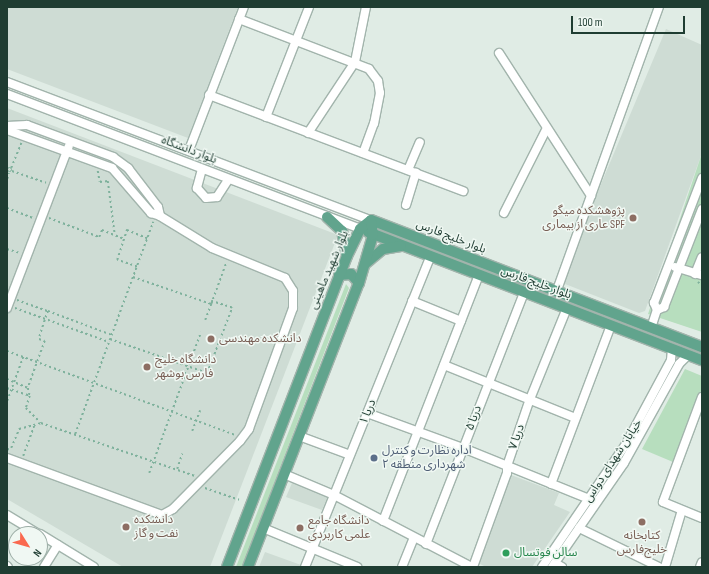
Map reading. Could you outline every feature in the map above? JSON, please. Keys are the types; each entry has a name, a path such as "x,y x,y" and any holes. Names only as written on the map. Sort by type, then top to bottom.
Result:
{"main road":[{"path":"327,217 342,231 347,256"},
{"name":"بلوار شهید ماهینی","path":"227,567 339,275 360,229 371,220"},
{"path":"248,567 359,283 373,234 371,220"},
{"name":"بلوار خلیج ‌فارس","path":"371,220 557,290 614,314 702,347"},
{"name":"بلوار خلیج‌ فارس","path":"360,229 702,360"},
{"path":"365,264 383,249 402,246"},
{"path":"339,275 351,274 359,283"},
{"path":"610,325 614,314"}],"street":[{"path":"189,150 244,7"},
{"path":"266,117 309,7"},
{"path":"308,132 355,62 366,7"},
{"path":"557,290 659,7"},
{"path":"239,19 355,62 369,69 378,81 380,93 374,123 363,153"},
{"path":"499,53 591,196"},
{"name":"بلوار دانشگاه","path":"7,82 371,220"},
{"name":"بلوار دانشگاه","path":"7,94 228,180 360,229"},
{"path":"209,95 463,191"},
{"path":"7,126 27,125 102,152 122,163 158,207 158,215"},
{"path":"504,213 547,128"},
{"path":"7,130 96,161 120,175 140,203 158,215 212,248 285,278 293,291 293,308 249,429 173,509 162,515 7,458"},
{"path":"9,304 70,141"},
{"path":"406,205 412,172 420,142"},
{"path":"202,169 197,188 199,193 206,198 215,199 228,180"},
{"path":"651,328 657,310 654,303 702,178"},
{"path":"657,310 664,306 702,209"},
{"name":"دریا ۱","path":"305,567 430,257"},
{"path":"669,264 699,274 702,257"},
{"path":"383,521 416,432 444,366 479,275"},
{"name":"دریا ۵","path":"426,544 487,383 524,293"},
{"path":"412,301 461,321"},
{"name":"دریا ۷","path":"472,567 507,473 507,466 530,399 567,308"},
{"path":"551,484 610,325"},
{"name":"خیابان شهدای دواس","path":"553,565 624,463 653,404 671,360 672,349"},
{"name":"خیابان شهدای دواس","path":"542,567 609,472 679,364 688,355"},
{"path":"444,366 575,418"},
{"path":"702,397 664,503 702,518"},
{"path":"367,413 463,448 590,499"},
{"path":"299,436 350,455"},
{"path":"284,474 334,495 472,567"},
{"path":"665,567 682,510"},
{"path":"7,515 26,526"},
{"path":"263,528 357,567"},
{"path":"579,528 659,567"},
{"path":"402,567 414,538"},
{"path":"48,539 94,567"},
{"path":"44,567 58,545"},
{"path":"700,567 702,562"},
{"path":"553,565 562,567"}],"path":[{"path":"12,171 11,168 24,135"},
{"path":"96,161 100,182 108,181 115,235"},
{"path":"7,179 9,172 8,169 11,168"},
{"path":"9,172 12,171 53,186"},
{"path":"7,208 99,237 102,230 124,239"},
{"path":"75,434 136,267 158,215"},
{"path":"136,267 116,260 128,230 147,238"},
{"path":"7,249 26,256"},
{"path":"205,320 229,255"},
{"path":"110,339 207,374 232,308 211,303 133,277"},
{"path":"9,304 48,311 112,335"},
{"path":"9,304 45,319 109,342"},
{"path":"48,311 39,339 45,341 28,388 30,396 26,408 42,423 177,469 199,482 239,500"},
{"path":"149,473 201,332"},
{"path":"7,351 242,438"},
{"path":"7,401 23,356"},
{"path":"7,379 28,388"},
{"path":"7,388 30,396"},
{"path":"192,431 200,410"},
{"path":"7,450 11,448 19,429 42,423"},
{"path":"20,463 34,425"},
{"path":"177,469 182,454"}],"shaded area":[{"path":"7,7 238,7 188,138 7,69"},
{"name":"پژوهشکده میگو عاری از بیماری SPF","path":"666,29 702,45 702,153 645,311 639,313 560,282"},
{"name":"دانشگاه خلیج فارس بوشهر","path":"7,108 338,235 210,567 123,567 7,499"},
{"path":"511,475 559,493 554,505 570,512 532,567 486,567 478,563"},
{"path":"292,483 328,496 322,510 286,497"},
{"path":"265,552 301,565 300,567 259,567"}],"green space":[{"path":"702,153 702,332 648,314"},
{"path":"346,284 349,288 242,567 236,567"},
{"path":"685,369 702,376 702,388 673,462 642,449"}],"place":[{"name":"پژوهشکده میگو عاری از بیماری SPF","path":"633,218"},
{"name":"دانشکده مهندسی","path":"211,339"},
{"name":"دانشگاه خلیج فارس بوشهر","path":"147,367"},
{"name":"اداره‌ نظارت و کنترل شهرداری منطقه ۲","path":"374,458"},
{"name":"کتابخانه خلیج‌فارس","path":"642,522"},
{"name":"دانشکده نفت و گاز","path":"126,527"},
{"name":"دانشگاه جامع علمی کاربردی","path":"300,528"},
{"name":"سالن فوتسال","path":"506,553"}]}
